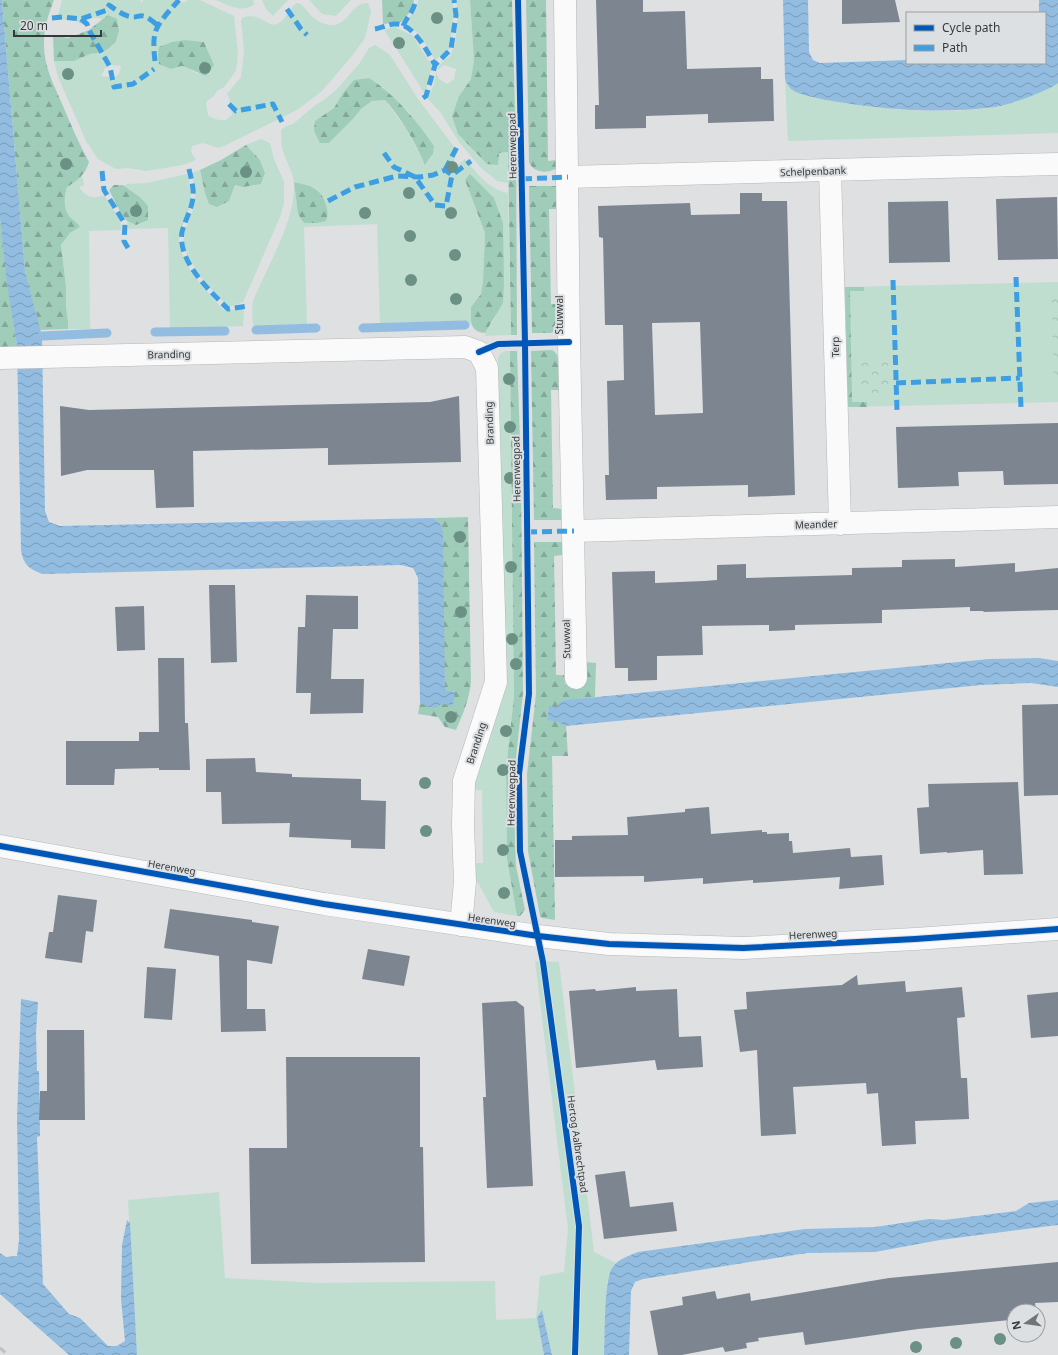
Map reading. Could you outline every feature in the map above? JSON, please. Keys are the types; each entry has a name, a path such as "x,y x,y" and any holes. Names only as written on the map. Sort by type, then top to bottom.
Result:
{"street":[{"name":"Stuwwal","path":"565,0 569,342 576,678"},
{"name":"Schelpenbank","path":"568,177 1058,164"},
{"name":"Terp","path":"830,170 840,524"},
{"name":"Branding","path":"7,358 465,347 479,352 487,368 496,682 464,781 465,882 461,925"},
{"name":"Meander","path":"574,530 1058,517"},
{"name":"Herenweg","path":"0,846 324,904 538,936 610,944 743,948 916,939 1058,929"}],"green space":[{"path":"2,0 54,0 45,31 45,59 53,83 89,162 81,177 67,187 65,195 65,207 68,215 80,227 70,233 61,245 66,286 68,329 40,330 25,271"},
{"path":"62,0 140,0 142,3 143,0 176,0 182,3 188,0 200,0 234,16 238,53 236,71 224,87 217,91 206,104 208,115 212,118 226,120 232,115 229,97 227,94 241,77 244,51 242,18 248,16 254,17 273,25 277,24 283,20 296,3 302,5 315,19 329,25 342,22 354,9 363,3 368,3 371,12 365,38 352,56 322,91 297,110 224,146 218,148 203,143 192,146 191,152 196,160 183,165 146,171 128,168 116,169 98,159 86,141 58,77 54,61 74,61 90,54 94,54 108,15 102,19 91,18 81,24 74,20 57,19","holes":["185,40 204,42 210,55 198,74 186,67 181,66","111,65 121,66 119,74 114,78 101,76 105,68"]},
{"path":"216,0 253,0 254,5 239,8"},
{"path":"262,0 288,0 273,16 266,9"},
{"path":"309,0 351,0 336,16 322,14"},
{"path":"382,0 414,0 412,10 401,22 383,24"},
{"path":"418,0 451,0 454,9 450,48 435,60 420,35 406,23 417,9"},
{"path":"456,0 470,0 474,60 471,79 459,96 499,153 508,152 508,183 497,181 480,167 459,142 440,112 427,98 434,85 436,72 439,79 447,84 454,79 456,69 444,65 436,71 443,61 450,56 455,44 458,13"},
{"path":"470,0 512,0 516,145 517,335 511,335 508,152 499,153 498,165 487,164 458,134 452,116 459,96 471,79 474,60"},
{"path":"526,0 546,0 548,161 557,160 557,168 545,172 537,170 531,166 529,162"},
{"path":"108,15 117,19 119,31 116,41 109,48 103,52 90,54 74,61 54,61 53,35 68,38 89,30"},
{"path":"394,27 412,35 432,66 425,94 384,30"},
{"path":"185,40 204,42 214,65 206,76 183,66 171,69 159,64 159,47 172,42"},
{"path":"375,45 390,55 418,99 458,152 450,167 452,170 465,159 489,184 508,193 511,335 485,336 485,333 495,318 503,223 465,180 485,233 483,281 481,294 471,307 472,326 468,321 380,323 377,224 304,227 307,324 253,326 253,301 286,228 293,198 294,183 281,143 281,130 286,126 293,124 336,90 359,64 369,48","holes":["383,87 408,111 434,146 433,153 425,165 407,130 385,100 372,101 361,109 329,143 315,121 334,108 343,93","294,182 315,188 320,192 298,214"]},
{"path":"369,78 397,100 434,146 433,153 425,165 408,131 385,100 372,101 361,109 329,143 320,143 314,131 315,121 334,108 343,93 354,80"},
{"path":"785,79 788,85 858,105 917,111 957,111 998,107 1035,95 1058,83 1058,133 788,141"},
{"path":"261,139 270,143 274,159 284,182 284,203 280,217 243,302 229,307 203,279 185,249 184,235 195,202 195,190 192,173 200,170 205,193 229,201 235,185 261,184 265,173 260,160 246,145"},
{"path":"246,145 260,160 265,173 261,184 243,187 235,185 229,201 217,207 209,204 200,170 221,160"},
{"path":"187,174 191,203 179,240 180,248 186,264 223,310 244,309 243,326 170,329 168,228 128,229 127,221 136,225 140,197 125,186 127,184 147,183"},
{"path":"470,174 494,198 503,223 503,303 485,333 476,330 471,321 471,307 481,294 485,233 465,180"},
{"path":"82,176 84,185 79,187 90,197 105,195 120,220 121,230 89,231 91,329 68,329 66,286 61,245 70,233 80,227 68,215 65,207 65,195 67,187"},
{"path":"294,182 310,186 321,194 327,209 326,221 304,223 298,214"},
{"path":"114,185 123,185 140,197 148,206 148,220 136,225 127,221 109,190"},
{"path":"529,186 557,186 558,209 549,209 551,304 560,304 560,326 558,330 551,333 532,333"},
{"path":"0,218 17,346 0,347"},
{"path":"1058,282 1058,402 848,407 845,287"},
{"path":"845,287 864,287 864,291 850,291 852,402 867,402 867,407 848,407"},
{"path":"1052,296 1058,296 1058,388 1054,388"},
{"path":"552,350 558,357 560,374 560,390 551,390 553,508 562,509 562,520 534,520 531,351"},
{"path":"505,351 510,351 514,696 506,770 507,859 517,916 494,912 476,879 475,863 483,863 482,790 474,790 477,771 504,675 498,358 500,354"},
{"path":"510,351 517,351 521,474 523,693 514,776 516,866 525,910 520,916 517,916 507,859 506,770 514,696"},
{"path":"890,361 891,392 861,394 859,362"},
{"path":"468,517 471,682 467,701 456,730 445,727 438,717 418,714 420,702 425,706 455,692 445,690 439,522 433,518"},
{"path":"534,542 562,542 562,555 554,556 556,675 564,675 565,684 585,682 586,662 596,663 595,697 563,701 557,707 549,707 547,719 566,725 568,756 552,756 555,920 542,918 540,916 528,851 527,774 536,694"},
{"path":"535,961 559,962 594,1252 616,1263 611,1269 607,1281 604,1355 552,1355 542,1311 537,1319 544,1355 137,1355 128,1200 219,1192 225,1278 317,1283 495,1281 496,1320 536,1318 540,1276 564,1272 568,1229"}],"water":[{"path":"0,0 2,0 25,271 42,336 45,511 49,522 60,526 433,518 439,522 443,531 445,690 455,692 453,705 442,704 435,708 425,706 420,702 418,578 413,568 401,565 42,574 30,568 23,559 21,550 17,346 7,283 0,218"},
{"path":"783,0 808,0 809,52 813,60 820,63 906,60 906,64 1046,64 1046,12 1039,12 1039,0 1058,0 1058,83 1037,94 1002,106 934,111 873,107 804,95 791,89 785,79"},
{"path":"1039,658 1058,661 1058,687 1031,683 981,685 566,726 558,722 547,720 549,706 557,707 560,702 566,700 989,659"},
{"path":"21,999 38,1002 36,1033 37,1071 39,1071 40,1136 37,1137 43,1284 69,1314 80,1318 108,1346 117,1346 125,1341 121,1299 122,1245 127,1220 130,1223 137,1355 69,1355 0,1294 0,1253 6,1257 17,1256 19,1240 17,1119"},
{"path":"1058,1200 1058,1225 940,1240 875,1252 807,1253 643,1279 635,1282 631,1291 629,1355 604,1355 606,1296 609,1274 617,1262 638,1252 805,1229 875,1227 929,1219 944,1220 1016,1211 1029,1203"},
{"path":"542,1310 552,1355 544,1355 537,1318"}],"building":[{"path":"596,0 643,0 643,12 685,11 687,69 761,67 761,79 773,79 774,121 708,123 708,114 646,116 646,128 595,129 595,105 599,105"},
{"path":"842,0 895,0 900,22 842,24"},
{"path":"740,193 762,193 762,201 787,201 795,495 748,497 748,485 657,487 657,499 606,500 605,475 609,475 607,381 624,380 623,325 605,325 603,238 599,237 598,206 690,203 691,215 740,214","holes":["700,322 703,413 655,415 652,323"]},
{"path":"1057,197 1058,259 998,260 996,199"},
{"path":"948,201 950,262 889,263 888,202"},
{"path":"459,396 461,462 328,465 328,448 193,451 194,507 156,508 154,470 87,470 61,476 60,406 89,410 430,402"},
{"path":"1058,423 1058,484 1004,485 1003,471 958,472 959,486 898,488 896,427"},
{"path":"955,559 955,567 1015,563 1015,572 1058,568 1058,610 983,612 984,611 970,611 970,607 882,610 882,623 795,625 795,630 769,631 769,625 702,626 703,655 657,656 657,680 628,681 628,668 615,668 612,572 655,571 655,583 717,580 717,565 746,564 746,578 852,575 852,568 902,567 902,560"},
{"path":"209,585 235,585 237,662 211,663"},
{"path":"306,595 358,596 358,629 333,629 331,679 364,679 363,713 310,714 311,693 296,693 298,627 305,627"},
{"path":"144,606 145,650 117,651 115,607"},
{"path":"158,658 184,658 185,723 188,723 190,770 159,770 159,768 115,769 114,785 66,785 66,741 139,741 139,732 159,732"},
{"path":"1058,704 1058,795 1024,796 1022,705"},
{"path":"255,758 256,772 292,774 292,777 361,779 361,800 386,801 385,849 351,848 351,840 289,837 290,823 222,824 221,792 206,792 206,759"},
{"path":"1018,782 1023,874 984,875 983,850 920,854 917,808 929,807 928,784"},
{"path":"709,807 711,834 762,830 762,832 767,832 767,834 789,833 789,841 792,841 793,853 850,848 851,857 882,855 884,885 839,889 840,877 753,883 753,880 703,884 703,878 644,882 644,876 555,877 555,840 572,840 572,836 628,835 627,817 685,812 685,809"},
{"path":"58,895 97,900 93,932 86,931 82,963 45,958 49,932 53,932"},
{"path":"170,909 252,920 252,922 279,926 272,964 247,960 247,1009 265,1009 266,1031 221,1032 219,956 164,948"},
{"path":"368,949 410,956 404,986 362,979"},
{"path":"147,967 176,969 172,1020 144,1018"},
{"path":"857,975 858,985 905,981 906,992 962,987 965,1017 957,1018 961,1078 967,1078 969,1119 915,1121 916,1144 882,1146 878,1093 867,1094 866,1083 793,1087 796,1134 761,1136 757,1050 740,1052 734,1010 747,1009 746,992 842,985"},
{"path":"636,987 636,991 677,989 679,1037 701,1036 703,1067 657,1070 655,1060 576,1068 569,991 595,989 596,991"},
{"path":"1058,992 1058,1036 1031,1038 1027,995"},
{"path":"516,1001 524,1007 533,1186 487,1188 483,1097 486,1097 482,1003"},
{"path":"47,1030 84,1030 85,1120 39,1120 40,1091 47,1091"},
{"path":"286,1057 420,1057 420,1147 423,1147 425,1262 251,1264 249,1148 287,1148"},
{"path":"625,1171 630,1207 673,1202 677,1231 604,1239 595,1175"},
{"path":"1058,1262 1058,1302 1006,1303 1006,1320 918,1329 805,1345 803,1332 758,1338 759,1341 746,1343 747,1348 725,1352 723,1347 682,1355 658,1355 650,1311 683,1305 682,1297 715,1291 717,1299 750,1293 751,1301 889,1278"}],"waterway":[{"path":"363,328 465,325"},
{"path":"256,330 316,328"},
{"path":"155,332 225,331"},
{"path":"42,336 107,333"}],"railway":[{"path":"0,1348 8,1355"}],"marked path":[{"path":"155,61 155,33 159,24 179,0"},
{"path":"403,26 412,11 416,0"},
{"path":"423,98 426,96 435,65 451,49 456,15 454,0"},
{"path":"52,18 62,17 81,19 107,10 109,5 127,16 145,17 159,26"},
{"path":"287,9 307,35"},
{"path":"81,19 87,24 110,67 114,87 133,84 154,69"},
{"path":"375,29 394,24 407,28 419,38 435,65"},
{"path":"229,104 236,111 273,104 282,122"},
{"path":"445,170 458,145"},
{"path":"384,153 394,167 415,177 435,205 446,206 452,175"},
{"path":"328,201 355,187 397,176 419,177 433,175 445,170 452,175 471,161"},
{"path":"189,169 193,194 191,206 182,232 182,243 185,254 196,275 228,309 248,306"},
{"path":"102,171 104,190 125,224 124,241 128,248"},
{"path":"522,179 568,177"},
{"path":"1016,277 1021,408"},
{"path":"893,280 897,411"},
{"path":"896,383 1020,378"},
{"path":"527,532 574,531"}],"cycle path":[{"name":"Herenwegpad","path":"518,0 525,343 529,694 519,774 520,851 543,962 579,1226 575,1355"},
{"path":"479,352 498,344 569,342"},
{"path":"0,846 324,904 538,936 609,944 743,948 915,939 1058,929"}]}
